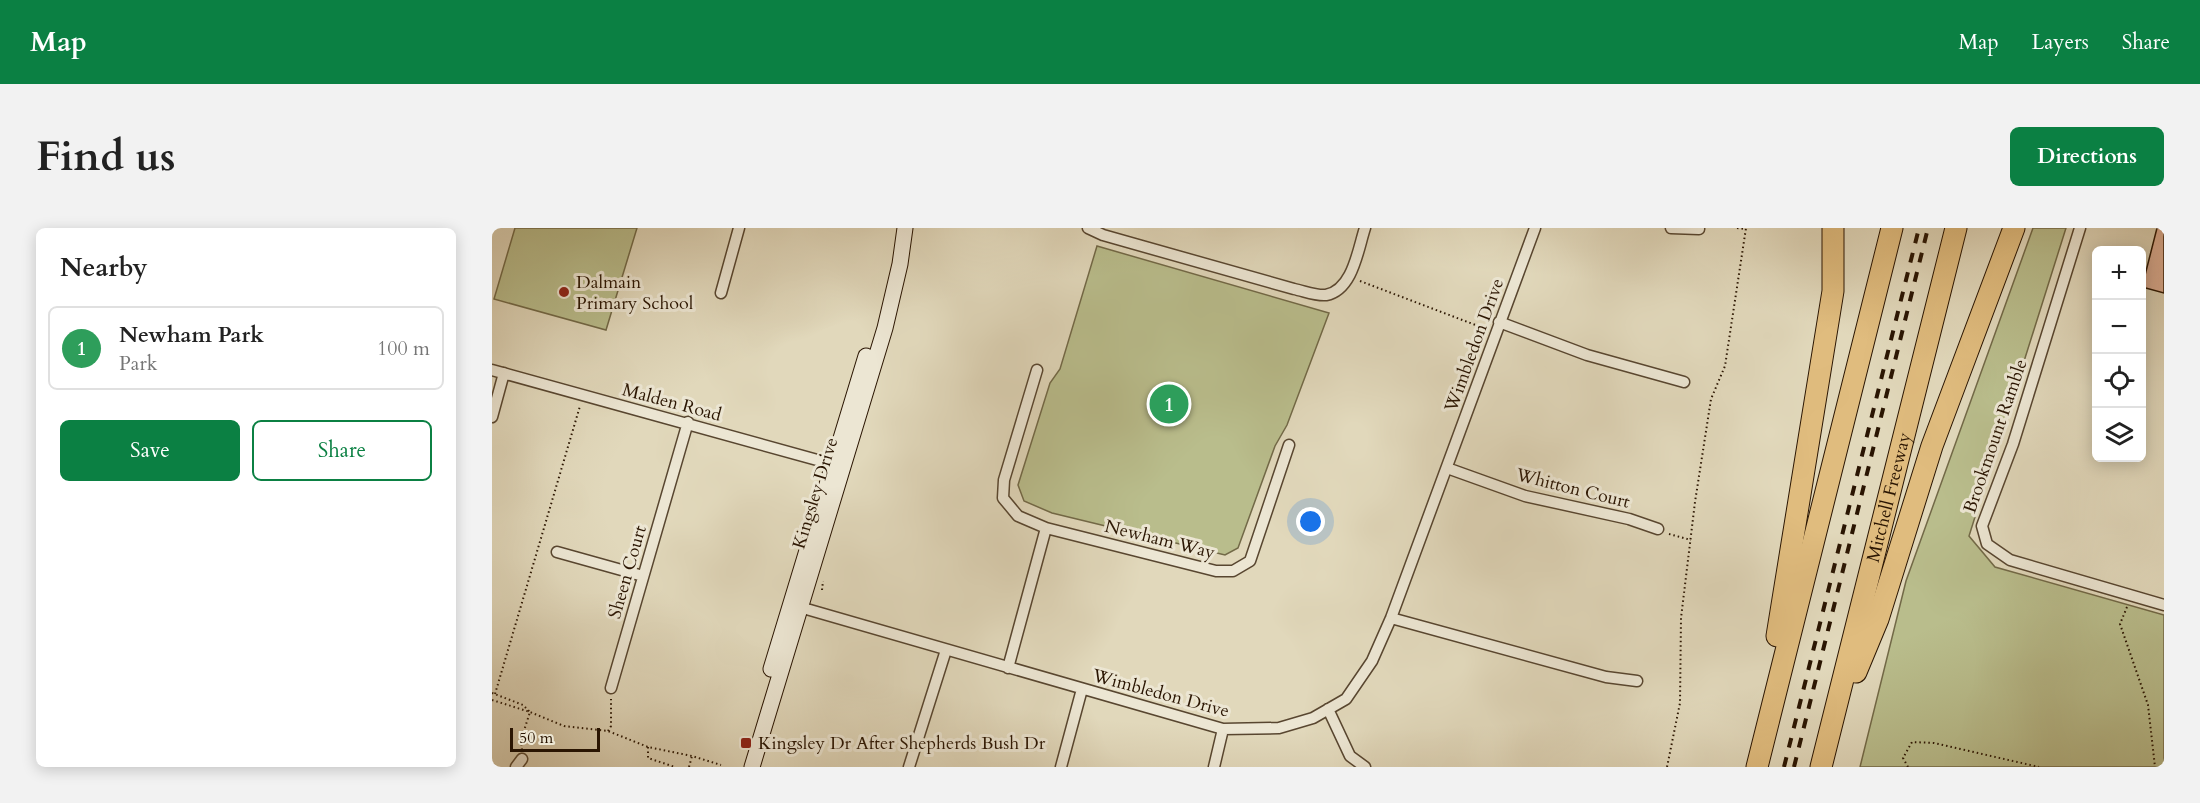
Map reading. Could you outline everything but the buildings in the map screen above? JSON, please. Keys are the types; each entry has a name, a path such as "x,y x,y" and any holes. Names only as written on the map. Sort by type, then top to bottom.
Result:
{"highway":[{"path":"1756,767 1833,291 1833,228"},
{"path":"1756,767 1892,228"},
{"name":"Mitchell Freeway","path":"1821,767 1881,535 1956,228"},
{"path":"1827,739 1878,620 1932,446 2014,228"}],"main road":[{"name":"Kingsley Drive","path":"838,466 891,258 896,228"},
{"name":"Kingsley Drive","path":"742,767 838,466 885,328 900,264 905,228"},
{"name":"Kingsley Drive","path":"752,767 794,606"}],"street":[{"path":"721,293 739,228"},
{"path":"1088,228 1103,235 1317,295 1337,291 1349,276 1365,228"},
{"name":"Wimbledon Drive","path":"794,606 1223,729 1279,728 1312,718 1346,699 1372,661 1447,468 1535,228"},
{"path":"1671,228 1699,229"},
{"name":"Brookmount Ramble","path":"2080,228 2013,444 1982,526 1987,544 2010,560 2164,605"},
{"path":"1497,327 1587,355 1684,381"},
{"name":"Malden Road","path":"492,370 688,422 838,466"},
{"name":"Newham Way","path":"1037,370 1004,480 1004,498 1018,516 1046,528 1216,571 1233,571 1250,561 1289,445"},
{"path":"492,417 504,373"},
{"name":"Sheen Court","path":"611,688 688,422"},
{"name":"Whitton Court","path":"1447,468 1533,498 1629,519 1658,529"},
{"path":"1008,668 1046,528"},
{"path":"557,552 643,576"},
{"path":"1390,618 1606,677 1637,681"},
{"path":"909,767 946,650"},
{"path":"1061,767 1082,689"},
{"path":"1328,709 1350,756 1365,767"},
{"path":"1214,767 1223,729"}],"path":[{"path":"1667,767 1680,703 1681,618 1711,399 1725,366 1746,228 1737,228"},
{"path":"1349,276 1497,327"},
{"path":"530,712 523,705 493,694 583,396"},
{"path":"1658,529 1674,537 1691,540"},
{"path":"2132,596 2120,624 2148,705 2155,767"},
{"path":"608,731 611,726 611,688"},
{"path":"492,700 564,726 608,731 648,747 721,765"},
{"path":"519,763 521,740 530,712"},
{"path":"1908,767 1903,758 1912,742 1934,743 2039,767"},
{"path":"648,747 648,758 675,767"},
{"path":"689,767 692,756"}],"green space":[{"path":"515,228 637,228 606,330 494,299"},
{"path":"2033,228 2066,228 1969,536 1995,567 2164,615 2164,767 1860,767 1906,581"},
{"path":"1097,246 1329,313 1287,425 1275,446 1238,548 1225,555 1052,513 1024,501 1018,485 1050,383 1060,369"}],"railway":[{"path":"1784,767 1919,228"},
{"path":"1794,767 1928,228"}],"place":[{"name":"Dalmain Primary School","path":"564,292"},
{"name":"Newham Park","path":"1169,404"},
{"name":"Kingsley Dr After Shepherds Bush Dr","path":"746,743"}]}
